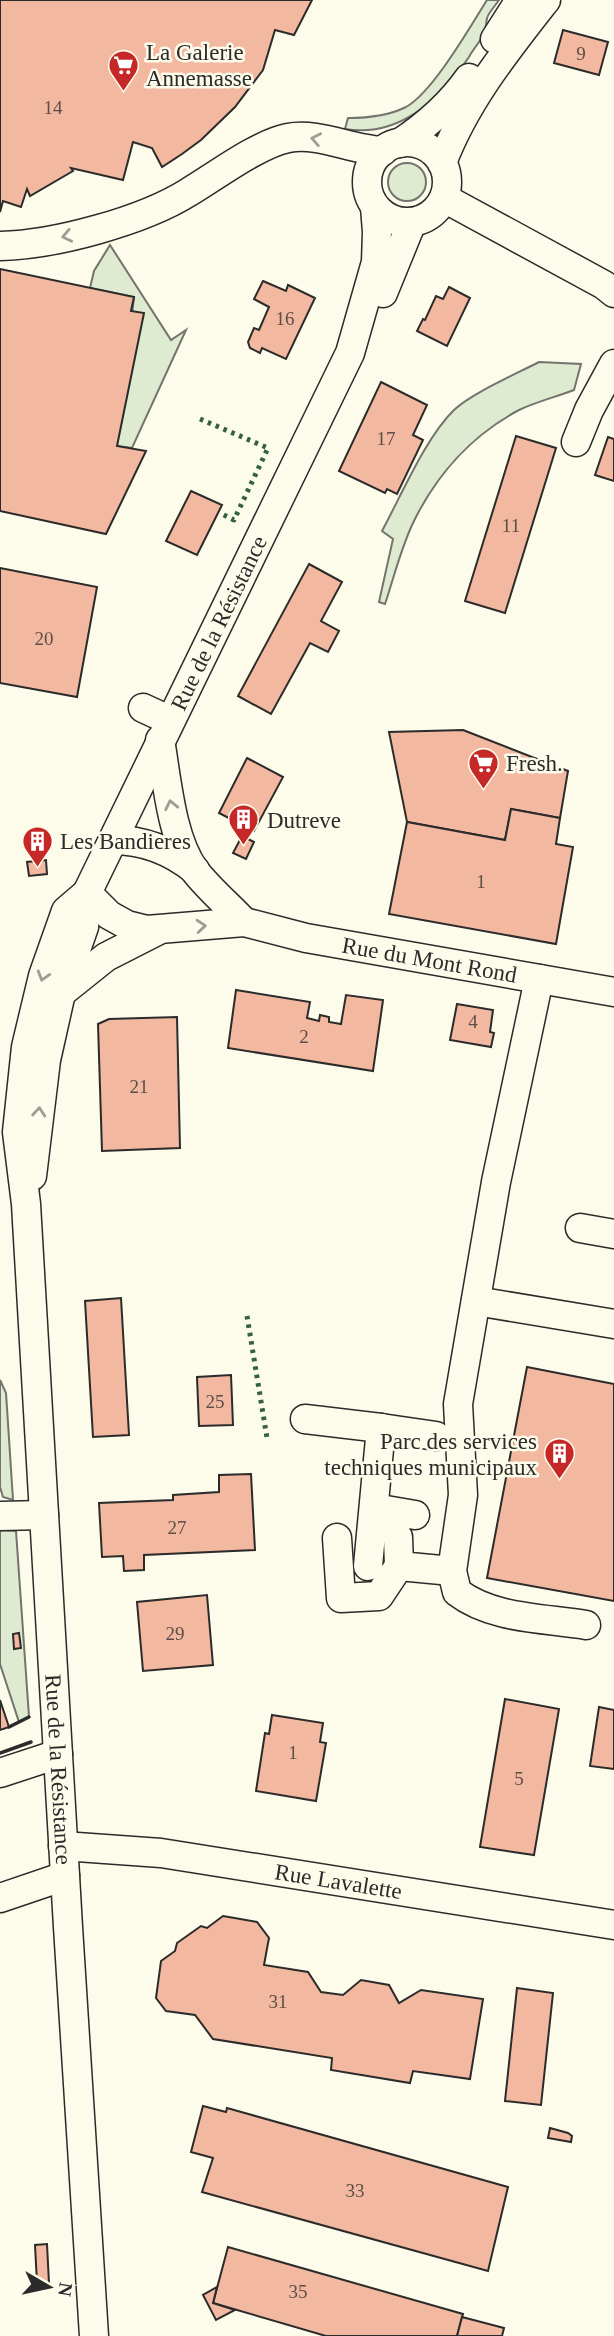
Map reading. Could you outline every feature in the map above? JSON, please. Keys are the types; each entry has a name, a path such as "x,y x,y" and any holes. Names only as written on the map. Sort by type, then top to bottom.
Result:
{"street":[{"path":"0,246 46,241 150,213 189,193 228,166 284,139 309,137 355,148 391,147 410,143 424,147 442,163 446,180 444,198 428,216 412,222 388,218 375,207 368,190 368,173 375,159 391,147 421,130 457,94 520,0"},
{"path":"442,163 469,105 546,0"},
{"path":"444,198 604,285 614,293"},
{"name":"Rue de la Résistance","path":"350,353 376,262 375,207"},
{"name":"Rue de la Résistance","path":"26,1204 37,1148 46,1060 61,993 84,927 87,892 350,353 371,323 412,222"},
{"path":"576,442 614,364"},
{"path":"143,708 164,730 174,815 184,850 195,870"},
{"path":"113,839 150,845 174,855 195,870 244,922"},
{"name":"Rue de la Résistance","path":"87,892 66,911 11,1074 26,1204 94,2336"},
{"name":"Rue du Mont Rond","path":"87,892 101,908 117,920 136,928 157,931 244,922 306,938 614,992"},
{"name":"Rue du Mont Rond","path":"61,993 106,957 157,931"},
{"path":"538,979 496,1182 458,1404 463,1495 452,1571 457,1592 477,1604 503,1612 586,1625"},
{"path":"580,1228 614,1234"},
{"path":"476,1301 614,1324"},
{"path":"305,1419 436,1436"},
{"path":"368,1566 381,1429"},
{"path":"374,1508 415,1515"},
{"path":"337,1538 341,1598 379,1596 399,1566 398,1537 374,1508"},
{"path":"0,1516 44,1515"},
{"path":"399,1566 452,1571"},
{"path":"0,1773 58,1754"},
{"name":"Rue Lavalette","path":"63,1846 161,1853 416,1881 614,1925"},
{"path":"0,1898 65,1876"}],"green space":[{"path":"487,0 499,0 488,16 482,37 458,73 432,101 401,121 384,127 345,129 348,118 392,113 417,99 439,74"},
{"path":"407,163 420,169 426,182 420,195 407,201 394,195 388,182 394,169"},
{"path":"110,245 171,340 186,330 132,448 117,446 134,297 90,288 94,271"},
{"path":"539,362 581,364 574,390 519,410 486,431 457,458 422,505 405,542 385,604 379,602 393,539 382,531 434,435 462,404"},
{"path":"0,1380 6,1393 13,1500 3,1497 0,1487"},
{"path":"0,1530 16,1531 29,1717 19,1722 0,1664"}],"building":[{"name":"La Galerie Annemasse","path":"0,0 312,0 294,35 275,30 263,70 235,107 201,140 182,154 162,167 152,148 133,142 123,180 71,168 73,171 30,196 27,189 21,207 3,201 0,212"},
{"path":"563,30 608,42 599,75 554,63"},
{"path":"0,269 134,297 131,311 144,313 117,446 146,451 106,534 0,511"},
{"path":"263,281 286,291 288,285 315,298 286,359 262,348 260,353 250,348 248,342 254,328 259,330 269,307 254,299"},
{"path":"449,287 470,298 447,346 417,331 436,296 443,299"},
{"path":"381,382 427,405 413,435 423,440 397,494 387,489 385,493 339,471"},
{"path":"516,436 556,448 505,613 465,601"},
{"path":"608,437 614,439 614,481 595,475"},
{"path":"191,491 222,505 197,555 166,541"},
{"path":"309,564 342,582 321,621 339,631 328,652 310,643 271,714 238,696"},
{"path":"0,568 97,587 77,697 0,683"},
{"name":"Fresh.","path":"463,730 568,771 560,818 511,809 505,840 407,822 389,732"},
{"path":"247,758 283,777 254,831 219,813"},
{"path":"511,809 560,818 556,844 573,847 556,944 389,914 407,822 505,840"},
{"name":"Dutreve","path":"242,836 254,842 246,859 233,853"},
{"name":"Les Bandieres","path":"46,860 47,874 29,876 27,862"},
{"path":"236,990 310,1002 307,1018 319,1021 320,1015 329,1017 329,1022 341,1024 346,995 383,1000 373,1071 228,1048"},
{"path":"457,1004 493,1010 490,1032 494,1033 491,1047 450,1040"},
{"path":"177,1017 180,1148 102,1151 98,1024 109,1019"},
{"path":"121,1298 129,1435 93,1437 85,1301"},
{"name":"Parc des services techniques municipaux","path":"527,1367 614,1384 614,1601 487,1578"},
{"path":"231,1375 233,1425 199,1426 197,1377"},
{"path":"251,1474 255,1550 144,1555 144,1570 124,1571 123,1556 102,1557 99,1503 173,1500 173,1495 219,1492 219,1475"},
{"path":"207,1595 213,1665 143,1671 137,1602"},
{"path":"19,1633 21,1648 14,1649 13,1634"},
{"path":"505,1699 559,1709 534,1855 480,1847"},
{"path":"0,1700 9,1727 0,1730"},
{"path":"599,1707 614,1710 614,1769 590,1766"},
{"path":"272,1715 323,1723 320,1742 326,1743 316,1801 256,1791 265,1733 269,1734"},
{"path":"223,1916 257,1922 269,1938 264,1965 308,1972 321,1992 343,1995 361,1980 389,1985 399,2003 421,1990 483,1999 470,2079 413,2071 410,2083 331,2070 332,2058 213,2039 195,2015 166,2011 156,1998 161,1961 175,1951 177,1943 201,1926 207,1928"},
{"path":"517,1988 553,1993 541,2105 505,2101"},
{"path":"203,2106 226,2112 227,2108 508,2187 488,2271 202,2192 213,2158 191,2152"},
{"path":"550,2128 568,2133 572,2136 571,2142 548,2138"},
{"path":"47,2244 49,2283 37,2283 35,2245"},
{"path":"228,2247 463,2314 457,2336 326,2336 213,2303"},
{"path":"217,2287 213,2303 235,2310 216,2320 203,2295"},
{"path":"462,2317 504,2328 502,2336 457,2336"}],"hedge":[{"path":"200,419 268,448 234,520 222,514"},
{"path":"247,1316 267,1438"}],"wall":[{"path":"9,1727 29,1717"},
{"path":"0,1753 31,1742"}],"place":[{"name":"La Galerie Annemasse","path":"123,92"},
{"name":"Fresh.","path":"483,790"},
{"name":"Dutreve","path":"244,847"},
{"name":"Les Bandieres","path":"37,868"},
{"name":"Parc des services techniques municipaux","path":"560,1481"}]}
